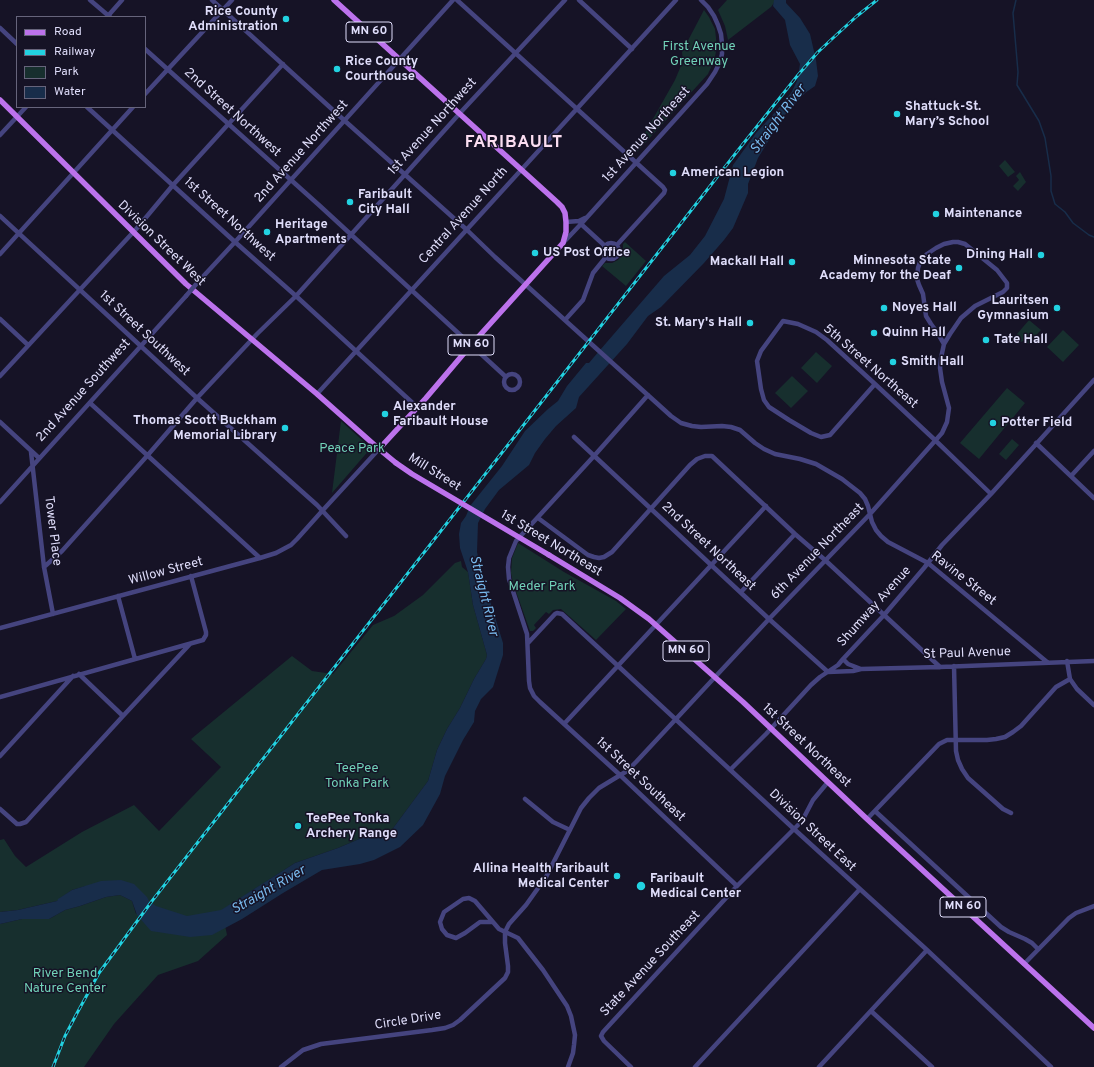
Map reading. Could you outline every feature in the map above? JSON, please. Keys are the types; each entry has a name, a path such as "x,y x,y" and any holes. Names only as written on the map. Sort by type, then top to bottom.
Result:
{"main road":[{"name":"MN 60","path":"338,1 400,60 558,202 565,213 566,232 563,243"},
{"name":"Division Street West","path":"0,100 186,284 317,394"},
{"name":"1st Avenue Northeast","path":"379,450 563,243"},
{"path":"317,394 379,450"},
{"name":"Mill Street","path":"379,450 412,474 478,513"},
{"name":"1st Street Northeast","path":"478,513 620,598 656,625 715,677 1094,1028"}],"street":[{"path":"90,0 107,16"},
{"path":"109,16 122,0"},
{"name":"Ravine Street","path":"212,0 345,121 406,174 495,257 671,416 681,423 701,427 731,427 740,430 760,446 775,454 816,464 842,479 860,493 865,499 874,526 881,536 888,542 928,563 1047,662"},
{"path":"146,93 232,0"},
{"name":"2nd Avenue Northwest","path":"198,282 453,0"},
{"path":"457,0 665,190 664,193 616,246"},
{"name":"1st Avenue Northwest","path":"44,567 62,551 148,456 197,398 296,296 460,113 565,0"},
{"path":"578,0 632,49"},
{"name":"Central Avenue North","path":"317,394 676,0"},
{"name":"1st Avenue Northeast","path":"563,243 713,76 721,58 721,34 714,16 701,0"},
{"path":"0,28 16,43"},
{"name":"2nd Street Northwest","path":"146,50 411,290"},
{"path":"0,376 80,290 283,64"},
{"path":"0,135 25,108"},
{"name":"1st Street Northwest","path":"87,108 356,351"},
{"path":"0,254 132,108"},
{"name":"1st Street Southwest","path":"0,216 197,398 323,510"},
{"path":"566,222 579,221 588,216"},
{"path":"581,224 605,246"},
{"path":"958,242 965,244 997,270 1007,283 1007,288 1003,292 976,306 961,318 944,344 938,332 926,316 923,294 918,279 918,268 920,262 927,254 936,248 944,244 958,242"},
{"path":"605,246 611,243 616,246 619,251 617,256 612,258 606,257"},
{"path":"605,246 604,252 606,257"},
{"path":"565,320 583,300 593,272 606,257"},
{"name":"2nd Avenue Southwest","path":"0,502 198,282"},
{"path":"411,290 506,377"},
{"path":"0,319 28,345"},
{"name":"5th Street Northeast","path":"875,384 830,435 821,437 811,433 769,407 764,400 761,389 757,361 761,351 784,321 798,324 816,332 875,384 990,494"},
{"path":"938,332 950,334"},
{"name":"6th Avenue Northeast","path":"505,932 509,924 546,877 581,808 588,798 599,788 620,775 636,762 769,619 870,514 942,433 949,414 940,368 944,344"},
{"path":"356,351 417,407"},
{"name":"Shumway Avenue","path":"730,770 771,729 811,685 838,665 884,615 942,545 1094,380"},
{"path":"528,643 527,634 509,578 509,558 516,541 648,395"},
{"path":"90,403 260,558"},
{"path":"0,422 39,458"},
{"name":"2nd Street Northeast","path":"574,437 828,672"},
{"path":"1036,443 1094,498"},
{"name":"1st Avenue Northeast","path":"323,510 379,450"},
{"path":"1071,476 1094,451"},
{"name":"Tower Place","path":"31,452 44,567 53,614"},
{"path":"538,518 588,555 599,558 604,557 612,552 650,508 697,459 705,456 712,456 940,667"},
{"path":"564,724 766,506"},
{"path":"323,510 346,536"},
{"name":"Willow Street","path":"0,628 276,553 291,545 323,510"},
{"path":"741,592 795,534"},
{"path":"0,697 203,640 206,632 191,576"},
{"path":"118,596 135,659"},
{"name":"Division Street East","path":"528,643 555,614 562,614 927,950 1051,1067"},
{"name":"1st Street Southeast","path":"528,643 528,682 534,696 737,886"},
{"path":"0,809 14,822 20,824 26,822 190,644"},
{"name":"St Paul Avenue","path":"843,659 848,664 861,669 1094,660"},
{"path":"1067,661 1070,678 1077,689 1094,705"},
{"path":"954,666 956,751 958,760 962,770 968,778 1003,809 1011,813"},
{"path":"828,672 853,671 861,669"},
{"path":"79,674 123,716"},
{"path":"0,756 73,676"},
{"path":"867,819 936,746 947,740 987,740 1005,737 1014,732 1056,687 1070,678"},
{"name":"State Avenue Southeast","path":"631,1067 604,1041 601,1036 603,1032 737,886 802,821 812,800 828,782"},
{"path":"525,799 553,822 570,830"},
{"path":"875,811 1001,927 1025,939 1038,949"},
{"path":"695,1067 860,889"},
{"path":"492,922 480,922 456,938 447,935 442,929 440,922 444,912 463,899 469,898 475,901 499,929 518,938 568,1006 574,1034 573,1053 568,1067"},
{"path":"1024,964 1069,918 1094,906"},
{"name":"Circle Drive","path":"282,1067 303,1050 321,1044 432,1030 453,1025 505,978 508,972 505,932"},
{"path":"822,1066 927,950"},
{"path":"871,1011 932,1067"}],"green space":[{"path":"727,0 776,0 771,7 728,40 725,26 718,10"},
{"name":"First Avenue Greenway","path":"704,10 715,29 717,47 714,61 708,74 637,152 633,148 641,140 675,80 683,61 682,52"},
{"path":"1005,160 1015,172 1008,177 999,166"},
{"path":"1020,172 1026,182 1018,191 1013,186 1019,180 1016,176"},
{"path":"625,242 646,261 626,286 602,266 605,263 612,263 618,260 623,254 623,244"},
{"path":"1029,320 1041,330 1028,344 1024,341 1020,342 1016,338 1017,334"},
{"path":"1063,330 1079,345 1063,362 1047,347"},
{"path":"816,352 832,366 817,383 801,368"},
{"path":"792,376 808,391 791,408 775,393"},
{"name":"Potter Field","path":"1007,388 1025,403 979,459 960,443"},
{"name":"Peace Park","path":"341,421 371,448 332,493"},
{"path":"1012,439 1019,445 1006,460 999,454"},
{"name":"Meder Park","path":"518,543 564,572 616,601 626,609 596,640 561,609 553,610 549,614 546,612 534,625 536,628 533,631 530,631 513,583 511,573 512,558"},
{"path":"461,561 462,567 468,572 473,605 487,655 486,659 437,750 428,781 391,831 364,837 295,863 222,910 227,935 198,961 158,975 114,1024 84,1067 0,1067 0,924 22,919 49,919 65,910 106,897 120,895 132,901 136,914 147,897 86,886 72,890 57,901 18,910 0,912 0,840 4,839 15,856 26,867 82,832 134,805 159,831 221,767 191,739 292,656 312,671 333,674 373,625 394,616 423,595 455,563"}],"water":[{"name":"Straight River","path":"774,0 786,0 786,3 800,18 810,34 818,76 815,86 805,93 783,117 758,158 748,184 748,193 733,228 724,240 661,307 648,316 627,344 579,397 576,408 556,426 545,439 529,465 499,490 485,509 478,523 477,552 483,578 503,643 503,655 493,687 481,699 475,711 474,722 445,776 440,794 423,825 400,847 374,860 360,864 322,870 242,919 212,935 190,937 151,931 137,915 132,901 120,895 106,897 65,910 49,919 22,919 0,924 0,912 18,910 57,901 72,890 101,881 121,880 134,884 149,901 156,906 187,916 221,910 295,863 364,837 391,831 428,781 437,750 487,655 473,605 468,572 460,548 459,534 461,523 470,506 502,466 525,431 558,401 567,386 586,363 589,363 664,276 690,255 705,236 724,199 733,165 756,133 791,93 797,81 800,64 790,45 785,20 773,6"}],"waterway":[{"path":"1016,0 1013,13 1018,72 1017,85 1039,121 1045,138 1051,176 1051,191 1055,204 1065,212 1073,223 1094,237"}],"railway":[{"path":"53,1067 65,1036 99,973 152,901 798,75 818,52 857,16 877,0"}],"place":[{"name":"Rice County Administration","path":"286,19"},
{"name":"Rice County Courthouse","path":"337,69"},
{"name":"Shattuck-St. Mary’s School","path":"897,114"},
{"name":"American Legion","path":"673,173"},
{"name":"Faribault City Hall","path":"350,202"},
{"name":"Maintenance","path":"936,214"},
{"name":"Heritage Apartments","path":"267,232"},
{"name":"US Post Office","path":"535,253"},
{"name":"Dining Hall","path":"1041,255"},
{"name":"Mackall Hall","path":"792,262"},
{"name":"Minnesota State Academy for the Deaf","path":"959,268"},
{"name":"Noyes Hall","path":"884,308"},
{"name":"Lauritsen Gymnasium","path":"1057,308"},
{"name":"St. Mary's Hall","path":"750,323"},
{"name":"Quinn Hall","path":"874,333"},
{"name":"Tate Hall","path":"986,340"},
{"name":"Smith Hall","path":"893,362"},
{"name":"Alexander Faribault House","path":"385,414"},
{"name":"Potter Field","path":"993,423"},
{"name":"Thomas Scott Buckham Memorial Library","path":"285,428"},
{"name":"TeePee Tonka Archery Range","path":"298,826"},
{"name":"Allina Health Faribault Medical Center","path":"617,876"},
{"name":"Faribault Medical Center","path":"641,886"}],"district":[{"name":"FARIBAULT","path":"514,144"}],"park label":[{"name":"TeePee Tonka Park","path":"357,776"},
{"name":"River Bend Nature Center","path":"65,982"}]}
